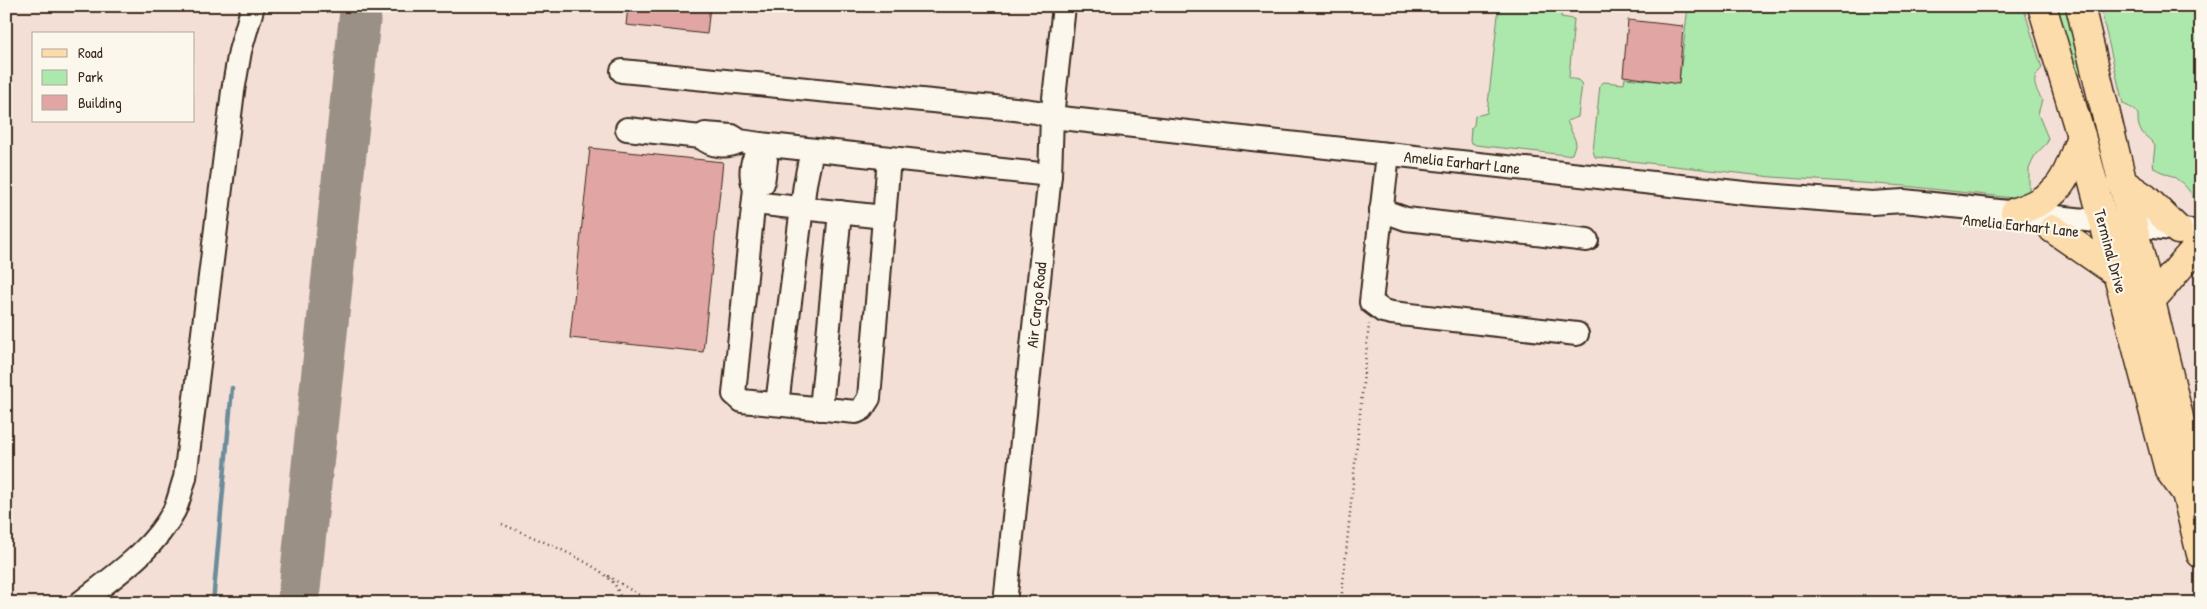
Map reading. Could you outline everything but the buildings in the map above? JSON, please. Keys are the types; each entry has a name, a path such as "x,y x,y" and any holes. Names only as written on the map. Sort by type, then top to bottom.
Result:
{"main road":[{"name":"Terminal Drive","path":"2042,6 2082,136 2119,229 2151,300 2190,463 2186,493 2201,554"},
{"name":"Terminal Drive","path":"2080,6 2122,182 2117,273 2169,470 2186,493"},
{"path":"2015,212 2041,200 2054,192 2063,183 2082,136"},
{"path":"2122,182 2189,231"},
{"path":"2053,229 2117,273"},
{"path":"2151,300 2169,282 2184,259 2201,244"}],"street":[{"path":"80,603 134,560 156,538 174,510 185,478 233,90 240,51 253,6"},
{"name":"Air Cargo Road","path":"1005,603 1050,175 1052,117 1064,6"},
{"name":"Amelia Earhart Lane","path":"622,71 1015,109 1037,112 1052,117 1753,194 1872,202 1904,201 2015,212 2201,244"},
{"path":"627,128 701,137 705,134 732,136 753,146 812,150 1050,175"},
{"path":"753,146 751,182 754,195 734,394 742,401 856,412 862,409 869,398 889,158"},
{"path":"777,404 802,207 812,150"},
{"path":"1388,154 1371,302 1384,311 1392,313 1576,334"},
{"path":"754,195 802,207 884,217"},
{"name":"Amelia Earhart Lane","path":"1872,202 1903,213 2053,229 2189,231"},
{"path":"1382,210 1406,219 1587,240"},
{"path":"821,408 840,212"}],"path":[{"path":"1341,603 1371,302"},
{"path":"502,524 563,550 652,603"},
{"path":"604,574 615,585 623,603"},
{"path":"1801,603 1808,598 1827,598 1834,603"},
{"path":"1857,603 1870,600 1885,603"}],"shaded area":[{"path":"6,6 2201,6 2201,603 6,603"}],"green space":[{"path":"1499,6 1562,6 1561,17 1574,19 1569,78 1578,80 1582,84 1578,117 1567,121 1576,142 1572,154 1566,155 1476,145 1470,142 1471,128 1474,125 1475,116 1487,113"},
{"path":"1688,6 2023,6 2042,68 2036,76 2035,84 2042,100 2038,114 2048,138 2047,143 2035,155 2029,169 2029,192 2022,199 1905,186 1772,177 1595,157 1593,151 1600,85 1604,82 1624,84 1625,78 1679,83"},
{"path":"2051,6 2071,6 2087,73 2080,75 2069,62"},
{"path":"2100,6 2201,6 2201,217 2191,194 2184,185 2172,176 2154,168 2155,146 2141,131 2135,110 2123,104"}],"waterway":[{"path":"213,603 232,388"}],"taxiway":[{"path":"298,603 361,6"}]}
